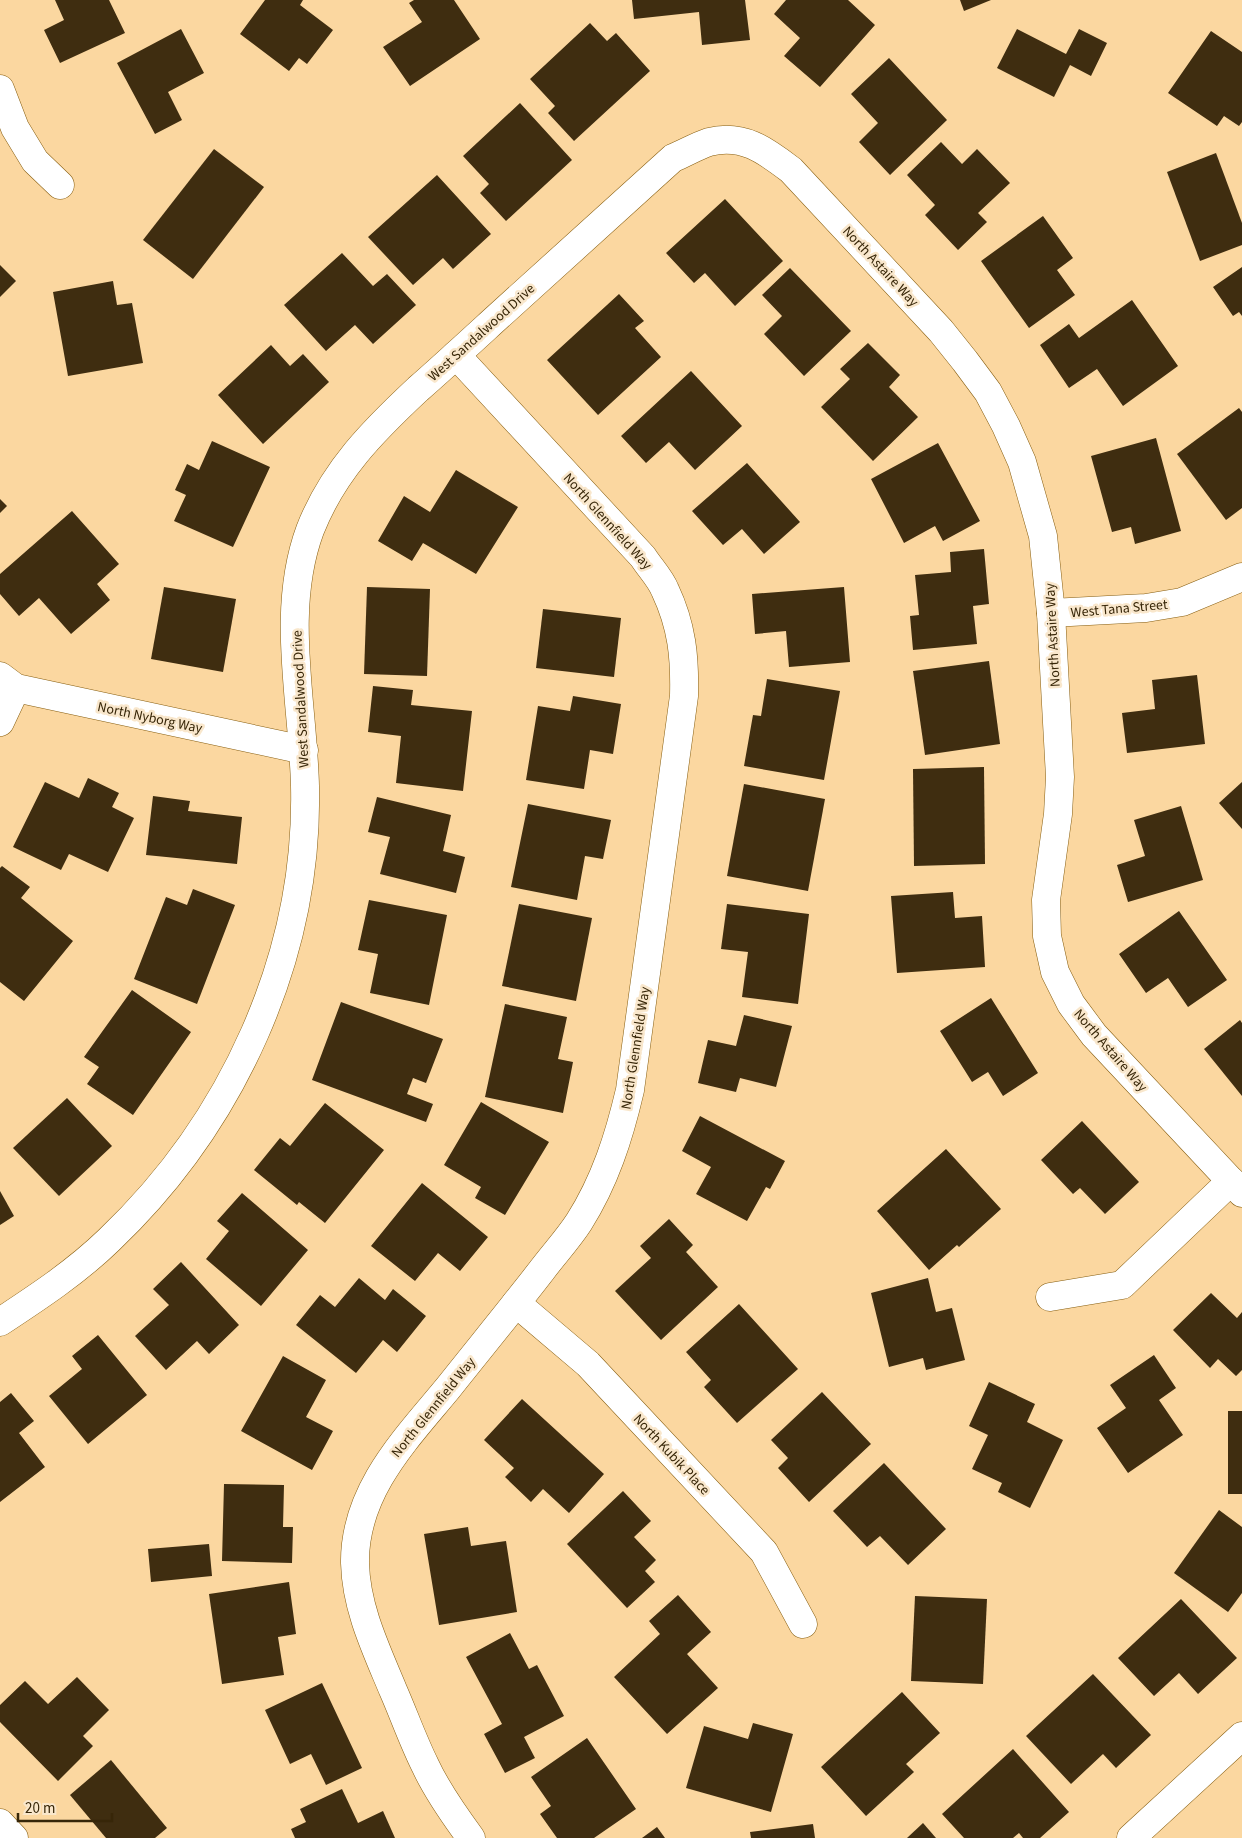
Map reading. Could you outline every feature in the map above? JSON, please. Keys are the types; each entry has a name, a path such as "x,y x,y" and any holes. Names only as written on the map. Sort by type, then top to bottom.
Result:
{"street":[{"path":"0,89 15,128 30,153 35,161 60,185"},
{"name":"West Sandalwood Drive","path":"0,1322 55,1286 108,1242 156,1193 197,1138 233,1080 262,1018 283,953 299,886 305,818 304,750 296,682 295,602 300,565 310,530 326,496 347,462 375,430 673,158 710,142 738,140"},
{"name":"North Astaire Way","path":"738,140 764,149 791,170 941,331 988,392 1006,426 1022,462 1043,536 1051,613 1060,777 1058,814 1046,900 1047,936 1055,972 1071,1004 1094,1035 1236,1187 1122,1285 1050,1297"},
{"name":"North Glennfield Way","path":"456,355 643,557 665,588 678,623 685,660 684,696 630,1090 622,1125 611,1159 596,1192 578,1224 390,1459 372,1490 360,1526 355,1561 358,1598 369,1633 425,1766 444,1799 471,1838"},
{"name":"West Tana Street","path":"1051,613 1146,608 1182,602 1240,583"},
{"path":"0,722 8,682"},
{"name":"North Nyborg Way","path":"8,682 304,750"},
{"name":"North Kubik Place","path":"516,1303 588,1364 764,1552 803,1624"},
{"path":"1143,1834 1242,1736"},
{"path":"0,1823 14,1838"}],"building":[{"path":"55,0 109,0 125,33 60,63 44,30 64,20"},
{"path":"265,0 303,0 300,5 333,30 307,64 299,58 289,71 240,34"},
{"path":"414,0 454,0 480,39 410,86 383,47 422,22 409,3"},
{"path":"632,0 745,0 750,40 702,45 699,12 634,19"},
{"path":"786,0 848,0 875,25 820,87 784,56 800,38 774,14"},
{"path":"960,0 991,0 964,11"},
{"path":"590,23 607,41 616,33 650,71 574,141 548,113 555,106 530,79"},
{"path":"181,29 204,73 168,92 182,120 155,134 117,63"},
{"path":"1017,29 1066,54 1079,29 1107,43 1091,76 1070,65 1054,97 997,68"},
{"path":"1211,31 1242,52 1242,122 1239,126 1224,116 1217,126 1168,93"},
{"path":"889,58 947,120 890,175 859,142 878,123 851,94"},
{"path":"520,103 572,160 506,221 480,193 489,184 463,156"},
{"path":"941,142 962,164 977,149 1010,183 978,213 987,222 958,250 925,215 935,205 907,175"},
{"path":"214,149 264,187 193,279 143,240"},
{"path":"1216,153 1242,223 1242,245 1200,261 1167,172"},
{"path":"437,175 491,234 453,269 443,258 413,285 368,237"},
{"path":"725,199 783,261 735,306 705,273 694,283 666,253"},
{"path":"1043,216 1073,258 1057,270 1075,295 1029,328 981,261"},
{"path":"342,253 373,286 387,274 416,305 373,344 355,325 326,351 284,305"},
{"path":"0,265 16,281 0,297"},
{"path":"1242,267 1242,316 1239,312 1233,316 1213,287"},
{"path":"790,268 851,331 804,376 764,334 782,316 762,295"},
{"path":"113,281 117,305 132,303 143,363 68,376 53,292"},
{"path":"619,294 644,321 635,328 661,357 598,415 547,360"},
{"path":"1132,300 1178,366 1123,406 1097,369 1069,388 1040,345 1069,324 1079,338"},
{"path":"868,343 900,375 889,387 918,417 873,461 821,407 850,379 840,369"},
{"path":"271,345 290,366 303,354 329,382 263,444 218,395"},
{"path":"691,371 742,426 695,470 669,442 646,463 621,436"},
{"path":"1239,408 1242,412 1242,508 1226,520 1177,454"},
{"path":"1156,438 1181,531 1135,544 1131,527 1112,532 1091,456"},
{"path":"212,441 270,467 233,547 174,521 186,495 175,490 187,464 199,470"},
{"path":"938,443 980,521 943,541 935,526 904,543 871,479"},
{"path":"747,463 800,522 764,554 742,529 723,545 692,511"},
{"path":"456,470 518,507 476,574 423,543 412,561 378,541 404,496 430,512"},
{"path":"0,499 7,506 0,513"},
{"path":"72,511 119,564 97,584 110,600 71,634 39,598 19,616 0,594 0,574"},
{"path":"984,549 989,604 973,606 977,644 913,650 910,616 919,615 915,575 951,572 950,552"},
{"path":"164,587 236,599 223,672 151,659"},
{"path":"367,587 430,589 427,676 364,674"},
{"path":"844,587 850,662 789,667 786,631 755,634 752,594"},
{"path":"543,609 621,618 614,677 536,668"},
{"path":"989,661 1000,744 925,755 913,671"},
{"path":"1197,675 1205,744 1127,753 1122,713 1155,709 1152,680"},
{"path":"767,679 840,691 824,780 744,766 753,715 761,716"},
{"path":"373,686 413,690 411,705 472,711 463,791 396,783 401,736 368,732"},
{"path":"573,696 621,704 613,754 590,750 584,789 526,780 538,706 570,711"},
{"path":"984,767 985,864 914,866 913,769"},
{"path":"88,778 119,793 112,807 134,818 108,872 69,854 61,870 13,847 45,782 79,798"},
{"path":"1242,782 1242,829 1219,803"},
{"path":"744,784 825,799 808,891 727,876"},
{"path":"153,796 190,801 188,811 242,817 237,864 146,855"},
{"path":"377,797 451,815 443,851 465,857 456,893 380,874 390,837 368,832"},
{"path":"528,804 611,820 603,859 585,856 577,900 511,887"},
{"path":"1181,806 1203,880 1128,902 1117,865 1145,856 1134,820"},
{"path":"2,866 30,887 21,898 73,941 24,1001 0,982 0,868"},
{"path":"193,889 235,905 197,1004 134,979 166,897 187,905"},
{"path":"953,892 955,918 982,916 985,967 897,973 891,896"},
{"path":"369,900 447,915 429,1005 370,993 378,954 358,950"},
{"path":"519,904 592,918 576,1001 502,986"},
{"path":"727,904 809,914 798,1004 742,997 748,952 721,949"},
{"path":"1179,911 1227,980 1188,1007 1168,978 1146,993 1119,954"},
{"path":"132,990 191,1032 133,1115 87,1084 99,1067 84,1057"},
{"path":"991,998 1038,1073 1003,1096 988,1072 972,1082 940,1031"},
{"path":"341,1002 443,1039 426,1083 413,1078 407,1094 433,1104 426,1122 312,1080"},
{"path":"505,1004 567,1017 558,1059 573,1062 563,1113 485,1097"},
{"path":"744,1015 792,1026 776,1087 740,1078 736,1092 698,1083 708,1040 736,1046"},
{"path":"1240,1020 1242,1023 1242,1096 1204,1049"},
{"path":"67,1098 112,1146 59,1196 13,1148"},
{"path":"481,1102 549,1142 505,1215 475,1198 481,1187 444,1165"},
{"path":"325,1103 384,1150 325,1223 299,1202 297,1205 254,1170 280,1138 290,1146"},
{"path":"700,1116 785,1161 770,1189 766,1187 747,1221 696,1194 711,1167 682,1151"},
{"path":"1082,1121 1139,1182 1105,1214 1080,1188 1073,1194 1041,1160"},
{"path":"946,1149 1001,1209 959,1247 957,1245 929,1270 877,1211"},
{"path":"422,1183 488,1237 460,1271 438,1253 415,1281 371,1246"},
{"path":"0,1191 14,1216 0,1225"},
{"path":"242,1193 308,1250 261,1306 206,1259 229,1231 217,1221"},
{"path":"669,1219 693,1245 686,1252 718,1287 661,1340 615,1291 651,1258 640,1246"},
{"path":"181,1262 239,1325 209,1354 197,1341 166,1370 135,1336 169,1305 153,1289"},
{"path":"359,1278 385,1300 393,1289 426,1316 397,1352 383,1340 356,1373 296,1325 320,1295 335,1307"},
{"path":"928,1278 936,1312 952,1308 965,1360 926,1370 923,1358 889,1367 871,1293"},
{"path":"1211,1293 1237,1318 1242,1312 1242,1370 1236,1376 1218,1359 1210,1368 1173,1330"},
{"path":"739,1304 798,1369 737,1423 704,1387 711,1380 686,1352"},
{"path":"98,1335 147,1395 88,1444 49,1396 82,1369 72,1356"},
{"path":"1154,1355 1176,1388 1159,1400 1183,1435 1128,1473 1097,1428 1126,1408 1110,1385"},
{"path":"283,1356 326,1380 306,1417 333,1431 312,1470 241,1431"},
{"path":"989,1382 1035,1404 1027,1422 1063,1440 1030,1508 998,1492 1002,1483 972,1469 988,1435 969,1426"},
{"path":"822,1392 871,1444 809,1502 778,1468 788,1458 771,1440"},
{"path":"11,1393 34,1421 19,1433 45,1467 0,1502 0,1402"},
{"path":"522,1399 604,1474 569,1513 543,1489 531,1502 505,1477 514,1468 484,1440"},
{"path":"1228,1411 1242,1411 1242,1494 1228,1494"},
{"path":"884,1463 946,1529 908,1565 880,1536 867,1547 833,1511"},
{"path":"224,1484 284,1485 283,1527 293,1527 292,1563 222,1561"},
{"path":"623,1491 651,1521 634,1537 656,1560 645,1571 655,1582 627,1608 567,1544"},
{"path":"1219,1510 1242,1527 1242,1593 1228,1612 1174,1573"},
{"path":"468,1527 471,1546 506,1541 517,1612 439,1625 424,1534"},
{"path":"209,1544 212,1576 151,1582 148,1549"},
{"path":"289,1582 296,1634 278,1637 284,1675 222,1684 209,1594"},
{"path":"678,1595 711,1632 687,1654 718,1688 667,1734 614,1677 660,1634 649,1621"},
{"path":"915,1596 987,1599 983,1684 911,1681"},
{"path":"1181,1599 1237,1658 1198,1694 1179,1673 1154,1696 1118,1658"},
{"path":"510,1633 529,1669 537,1665 564,1716 524,1737 535,1758 505,1773 484,1734 502,1724 466,1657"},
{"path":"1093,1674 1151,1735 1116,1768 1103,1754 1071,1784 1026,1736"},
{"path":"77,1677 109,1710 83,1736 93,1746 58,1781 0,1722 0,1705 25,1681 48,1704"},
{"path":"322,1683 362,1768 326,1785 311,1754 290,1764 265,1710"},
{"path":"902,1692 940,1733 906,1764 914,1772 866,1816 821,1767"},
{"path":"753,1723 793,1734 771,1812 686,1788 704,1726 748,1739"},
{"path":"587,1738 636,1809 594,1838 557,1838 540,1814 551,1806 531,1777"},
{"path":"1013,1749 1069,1812 1040,1838 1023,1838 1019,1833 1013,1838 964,1838 942,1814"},
{"path":"111,1760 167,1828 155,1838 106,1838 70,1795"},
{"path":"342,1789 358,1823 383,1811 395,1838 295,1838 291,1829 306,1822 300,1809"},
{"path":"923,1823 936,1838 907,1838"},
{"path":"813,1824 815,1838 751,1838 750,1832"},
{"path":"657,1827 665,1838 642,1838"}]}
